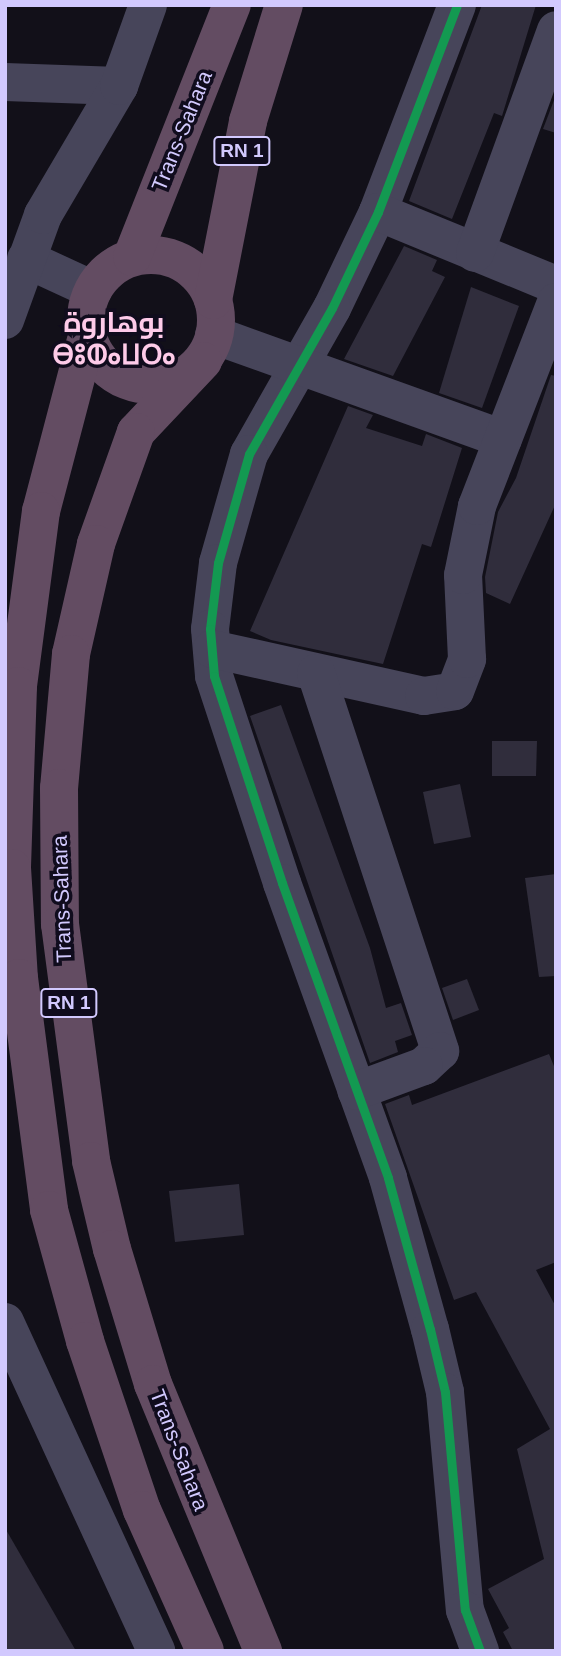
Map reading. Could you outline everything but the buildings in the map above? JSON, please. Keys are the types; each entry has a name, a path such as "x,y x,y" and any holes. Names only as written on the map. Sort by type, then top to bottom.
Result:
{"highway":[{"name":"Trans-Sahara","path":"132,257 232,5"},
{"name":"RN 1","path":"210,332 248,121 284,5"},
{"path":"132,257 167,257 187,266 210,332 169,384 128,382 110,371 87,336 86,313 93,290 118,262 132,257"},
{"name":"Trans-Sahara","path":"210,332 136,432 96,544 71,654 59,788 60,924 91,1161 112,1250 153,1384 215,1544 263,1651"},
{"name":"RN 1","path":"87,336 41,511 18,686 12,868 19,978 49,1210 81,1328 142,1510 205,1651"}],"street":[{"path":"5,320 43,215 119,86 148,5"},
{"path":"457,5 378,212 299,368 249,454 218,563 212,649 223,702 388,1178 445,1392 465,1610 480,1651"},
{"path":"475,253 556,30"},
{"path":"5,82 119,86"},
{"path":"378,212 556,285"},
{"path":"26,259 93,290"},
{"path":"212,649 424,696 455,691 467,659 463,575 477,506 556,302"},
{"path":"210,332 299,368 503,439"},
{"path":"316,673 440,1051 424,1066 356,1091"},
{"path":"5,1322 156,1651"}],"cycle path":[{"path":"457,5 378,212 332,308 249,454 218,563 210,629 214,676 282,883 388,1178 430,1329 445,1392 465,1610 480,1651"}],"district":[{"name":"بوهاروة ⴱⵓⵀⴰⵡⵔⴰ","path":"114,339"}]}
